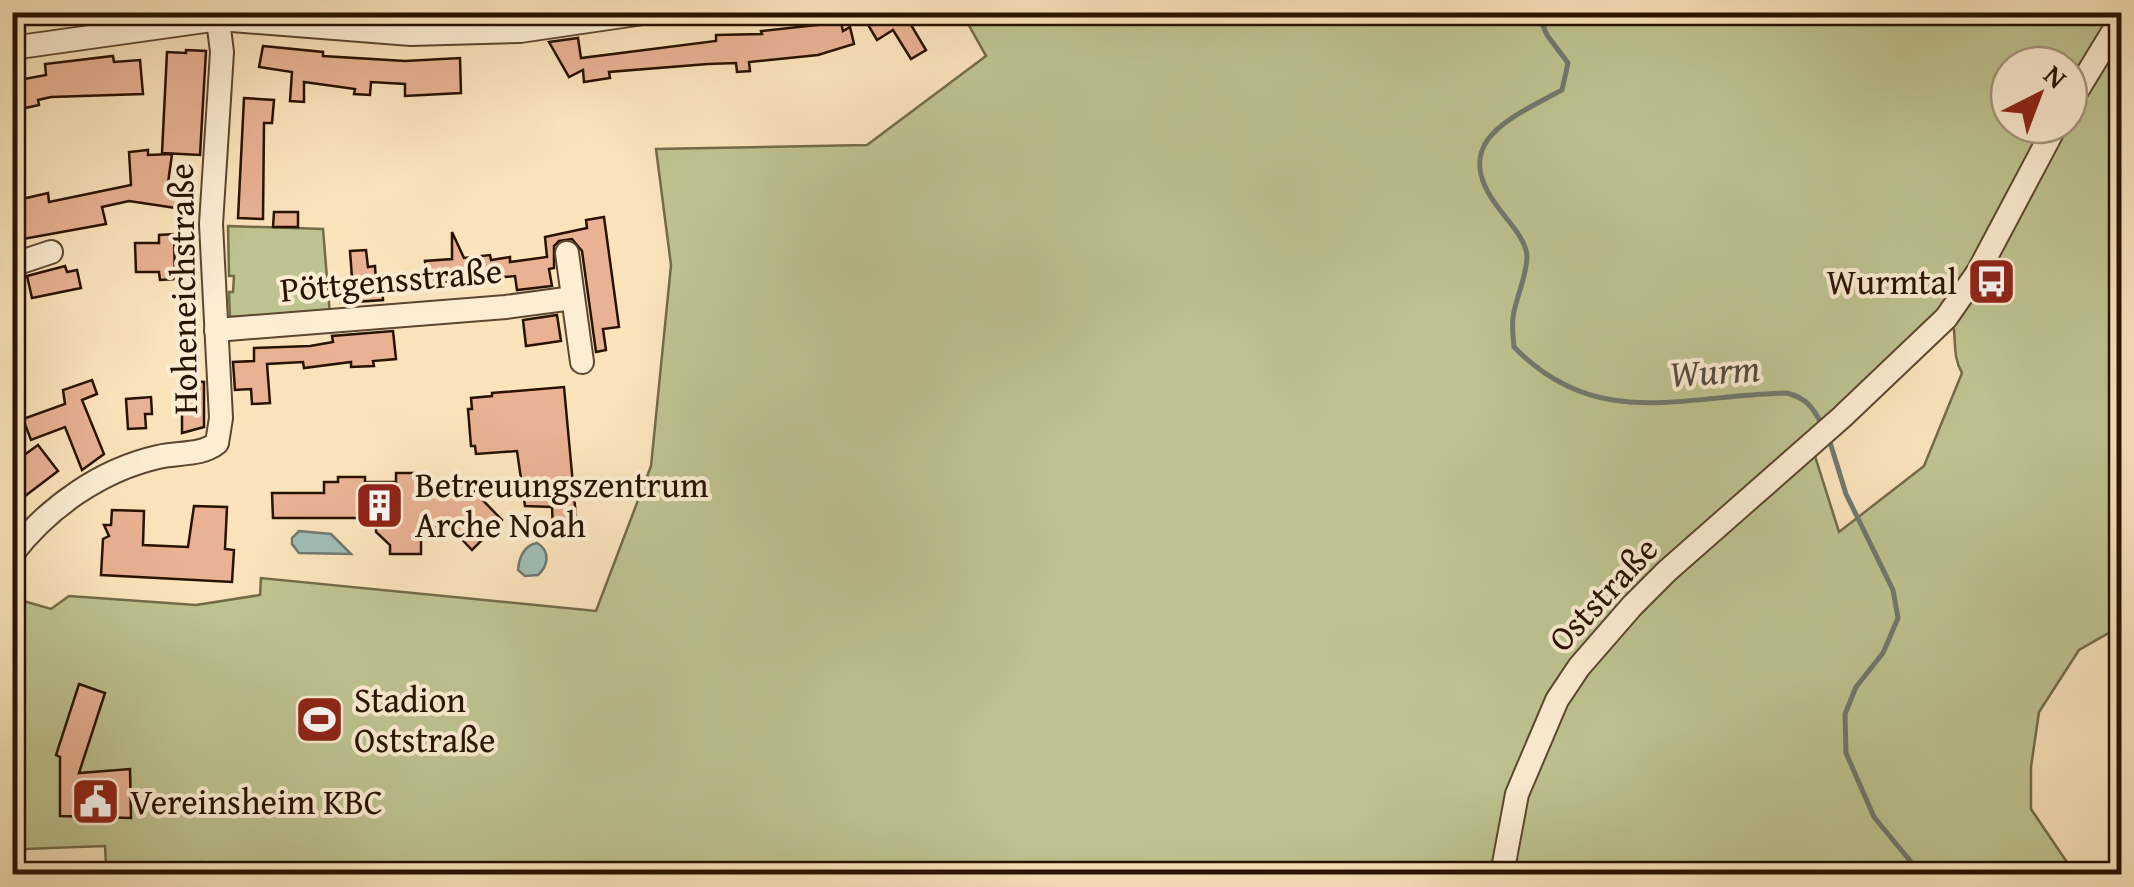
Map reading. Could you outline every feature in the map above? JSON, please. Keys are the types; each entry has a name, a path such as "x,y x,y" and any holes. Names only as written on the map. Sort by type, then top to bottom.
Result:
{"street":[{"path":"12,48 218,16 410,34 520,30 650,12"},
{"name":"Hoheneichstraße","path":"12,554 50,513 111,472 218,443 211,224 222,52 218,16"},
{"path":"2089,71 2122,16"},
{"name":"Oststraße","path":"1502,874 1516,794 1557,700 1580,667 1632,606 1946,318 1978,272 2045,145"},
{"path":"12,265 52,252"},
{"path":"567,253 582,362"},
{"name":"Pöttgensstraße","path":"216,330 573,298"}],"green space":[{"path":"962,13 2121,13 2121,626 2079,650 2039,712 2031,767 2031,809 2075,874 203,874 202,862 106,865 105,846 25,849 25,810 13,793 13,598 51,609 69,596 196,605 260,595 261,578 596,611 651,466 671,265 656,149 867,145 986,56","holes":["1949,309 1956,358 1962,373 1924,466 1839,532 1808,434"]},
{"path":"228,226 323,229 330,315 230,317 229,292 233,292 234,276 229,276"}],"water":[{"path":"299,531 331,534 351,554 299,553 292,538"},
{"path":"537,543 546,554 546,563 538,575 525,576 518,570 521,557 529,546"}],"building":[{"path":"873,12 932,12 911,25 926,50 911,59 893,30 877,40 864,18"},
{"path":"840,18 843,31 850,27 854,44 818,55 749,62 750,71 737,72 736,63 708,64 609,72 610,78 584,82 583,70 569,77 549,42 578,38 581,58 716,41 716,35 762,34 761,31 817,25"},
{"path":"263,46 323,52 323,56 405,61 460,58 461,93 405,96 405,84 371,82 370,95 354,94 355,89 304,82 304,102 290,101 292,72 259,67"},
{"path":"206,51 200,155 162,153 167,52"},
{"path":"113,56 114,62 140,60 143,94 51,97 38,100 39,105 16,110 12,85 46,75 45,64"},
{"path":"244,98 274,100 272,123 264,123 263,219 238,218"},
{"path":"148,150 148,155 172,154 168,183 179,185 176,208 129,201 102,207 106,224 12,241 12,213 24,208 22,199 48,193 49,202 131,185 129,152"},
{"path":"274,212 298,212 298,227 273,227"},
{"path":"604,217 619,327 603,329 606,350 596,352 582,251 572,239 554,246 554,268 549,269 552,286 517,290 515,276 428,284 425,261 452,259 452,232 464,258 490,255 491,260 510,257 510,262 547,257 545,237 587,228 586,220"},
{"path":"174,234 175,279 160,280 159,272 136,272 135,243 159,243 159,235"},
{"path":"366,250 368,267 375,266 376,281 382,280 383,300 341,303 339,283 350,282 352,278 350,251"},
{"path":"65,266 67,272 77,270 81,288 32,298 27,276"},
{"path":"557,315 561,341 526,346 523,320"},
{"path":"393,331 396,359 373,361 374,366 351,367 351,362 304,368 303,362 267,364 270,403 252,404 251,389 235,390 233,362 254,361 254,348 310,346 333,342 332,336"},
{"path":"92,380 97,394 82,400 104,454 82,470 65,427 31,440 23,419 65,404 63,390"},
{"path":"189,381 204,382 204,427 182,433 182,404 189,404"},
{"path":"564,387 576,517 572,517 573,528 553,530 552,507 525,506 517,451 476,454 475,446 471,446 468,409 472,409 471,398 492,393"},
{"path":"151,397 152,414 145,414 146,428 128,429 126,399"},
{"path":"38,445 58,471 12,506 12,464"},
{"name":"Betreuungszentrum Arche Noah","path":"396,473 425,473 425,483 468,485 502,520 472,550 450,527 421,527 421,554 390,554 390,545 376,532 376,518 273,518 272,493 324,493 324,482 338,482 338,477 396,482"},
{"path":"194,506 227,507 225,549 234,550 232,582 101,575 103,539 109,536 104,525 111,525 112,510 144,511 143,545 188,547"},
{"path":"79,684 105,693 79,773 130,769 131,818 60,816 60,757 56,755"}],"waterway":[{"name":"Wurm","path":"1537,12 1547,35 1568,63 1562,90 1505,123 1491,136 1482,150 1480,167 1485,187 1526,250 1525,271 1513,317 1514,347 1545,373 1577,390 1609,399 1676,402 1787,393 1808,404 1822,425"},
{"name":"Wurm","path":"1829,439 1846,494 1893,590 1898,618 1883,653 1856,687 1845,714 1846,753 1874,817 1921,874"}],"place":[{"name":"Wurmtal","path":"1992,282"},
{"name":"Betreuungszentrum Arche Noah","path":"380,505"},
{"name":"Stadion Oststraße","path":"319,720"},
{"name":"Vereinsheim KBC","path":"95,802"}]}
